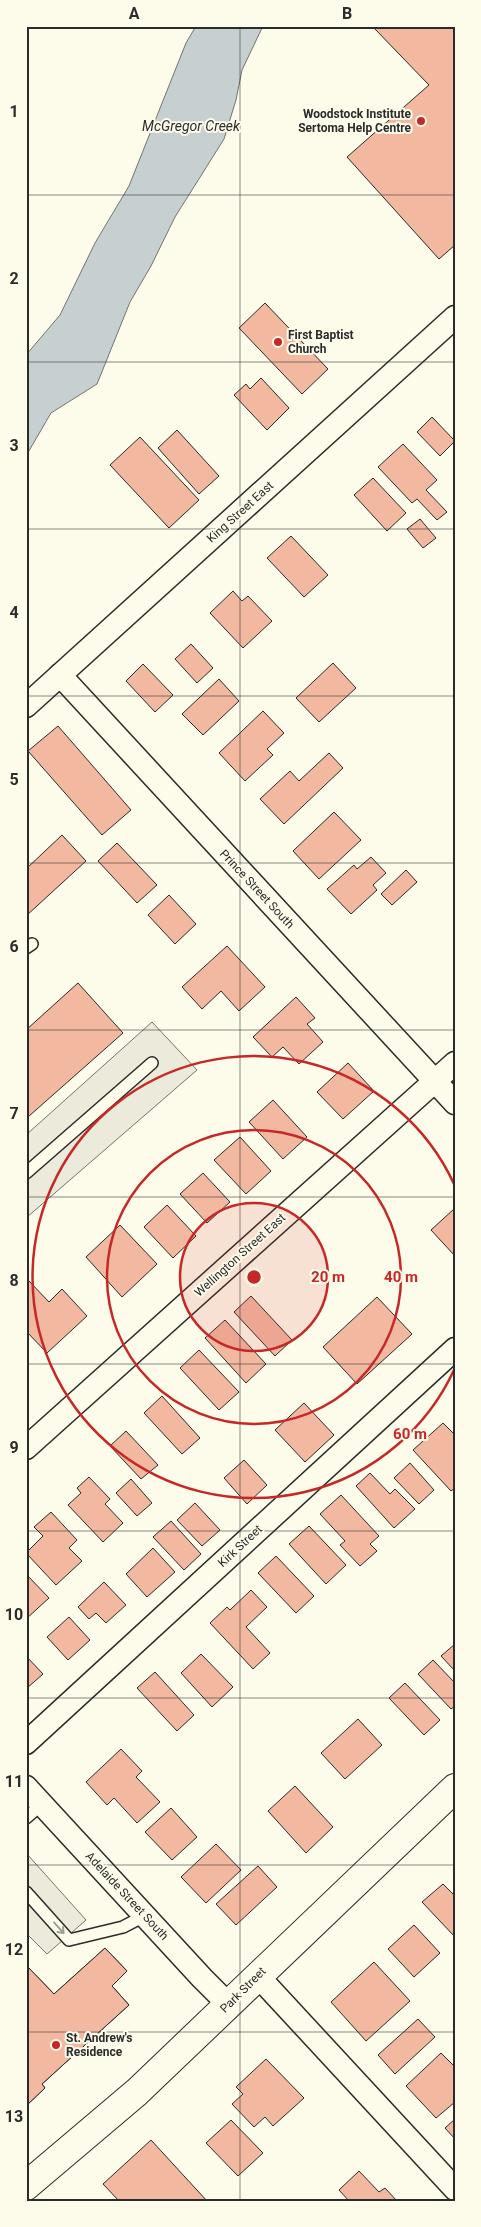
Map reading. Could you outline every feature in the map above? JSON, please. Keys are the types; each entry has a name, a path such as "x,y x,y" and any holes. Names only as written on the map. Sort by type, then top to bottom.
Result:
{"street":[{"name":"King Street East","path":"26,706 455,317"},
{"name":"Prince Street South","path":"60,675 455,1103"},
{"name":"Wellington Street East","path":"26,1448 455,1063"},
{"name":"Kirk Street","path":"26,1742 455,1349"},
{"name":"Adelaide Street South","path":"26,1787 34,1811 146,1915 202,1978 228,2004"},
{"name":"Park Street","path":"26,2186 137,2092 257,1975 455,1788"},
{"path":"257,1975 455,2189"}],"lane":[{"path":"26,1173 152,1063"},
{"path":"26,1892 69,1940 123,1927 146,1915"}],"shaded area":[{"path":"152,1022 197,1070 26,1218 26,1135"},
{"path":"27,1854 86,1920 47,1954 26,1933"}],"water":[{"name":"McGregor Creek","path":"196,26 263,26 242,70 236,100 224,139 175,217 151,266 130,302 97,384 51,413 26,456 26,355 60,315 95,243 129,186 186,43"}],"building":[{"name":"Woodstock Institute Sertoma Help Centre","path":"455,26 455,245 439,259 347,157 429,85 373,27"},
{"name":"First Baptist Church","path":"265,303 328,369 302,394 239,328"},
{"path":"261,378 289,408 267,430 234,395 246,384 250,389"},
{"path":"432,417 455,441 440,456 417,432"},
{"path":"177,430 219,476 199,494 158,448"},
{"path":"140,437 199,500 169,528 110,465"},
{"path":"403,444 437,480 426,490 447,512 437,520 417,499 412,503 378,467"},
{"path":"373,478 406,513 387,531 354,495"},
{"path":"420,519 436,538 423,548 407,529"},
{"path":"291,536 328,575 304,597 267,558"},
{"path":"233,591 242,601 248,596 272,621 243,648 210,613"},
{"path":"191,644 213,668 197,683 175,659"},
{"path":"333,663 356,688 319,722 296,698"},
{"path":"143,664 173,695 155,712 126,681"},
{"path":"219,679 239,701 203,735 182,714"},
{"path":"263,711 284,733 267,749 273,755 245,781 219,753"},
{"path":"58,726 131,810 102,835 28,751"},
{"path":"329,753 343,768 284,824 260,799 290,771 299,781"},
{"path":"334,812 361,840 319,879 293,851"},
{"path":"62,835 86,861 26,916 26,869"},
{"path":"117,843 157,885 137,903 98,861"},
{"path":"371,857 386,873 373,885 377,890 351,914 327,889 354,865 357,869"},
{"path":"406,870 417,882 392,905 381,894"},
{"path":"169,895 196,924 175,944 148,915"},
{"path":"227,946 265,987 239,1011 221,991 202,1009 182,987"},
{"path":"78,983 123,1033 28,1117 26,1115 26,1030"},
{"path":"296,997 315,1018 307,1024 323,1042 299,1064 283,1047 272,1057 253,1037"},
{"path":"348,1063 374,1091 343,1119 317,1092"},
{"path":"273,1100 307,1137 283,1159 249,1122"},
{"path":"240,1137 271,1171 246,1194 214,1160"},
{"path":"203,1173 230,1202 207,1223 180,1194"},
{"path":"167,1205 196,1236 173,1258 144,1227"},
{"path":"455,1208 455,1256 431,1230"},
{"path":"120,1225 157,1264 122,1297 86,1257"},
{"path":"28,1280 49,1302 62,1289 87,1316 47,1353 26,1331 26,1281"},
{"path":"251,1296 292,1340 275,1356 234,1312"},
{"path":"377,1297 412,1334 357,1384 323,1347"},
{"path":"225,1320 266,1364 246,1383 205,1338"},
{"path":"199,1350 239,1392 219,1410 180,1368"},
{"path":"162,1396 200,1438 182,1454 144,1413"},
{"path":"304,1403 334,1435 305,1462 275,1430"},
{"path":"443,1423 455,1435 455,1488 451,1491 413,1450"},
{"path":"126,1431 158,1465 141,1479 110,1446"},
{"path":"244,1460 267,1485 247,1504 224,1478"},
{"path":"410,1463 434,1490 419,1504 394,1478"},
{"path":"370,1473 390,1494 395,1489 415,1509 394,1528 356,1486"},
{"path":"89,1477 110,1499 105,1504 123,1523 103,1542 68,1505 81,1493 77,1488"},
{"path":"131,1479 152,1503 137,1516 116,1493"},
{"path":"341,1495 379,1536 370,1544 377,1551 360,1566 340,1545 345,1541 320,1514"},
{"path":"195,1503 220,1530 202,1546 177,1520"},
{"path":"51,1512 77,1540 69,1548 82,1561 56,1585 26,1553 43,1536 34,1527"},
{"path":"171,1521 201,1554 184,1570 153,1537"},
{"path":"309,1526 346,1565 326,1584 289,1544"},
{"path":"153,1548 175,1572 147,1597 126,1574"},
{"path":"276,1556 314,1596 296,1613 258,1573"},
{"path":"26,1574 49,1598 26,1619"},
{"path":"104,1582 126,1605 106,1623 96,1613 89,1619 78,1607"},
{"path":"251,1590 267,1607 246,1627 270,1653 253,1669 210,1623 227,1607 230,1610"},
{"path":"69,1617 90,1640 68,1660 47,1637"},
{"path":"455,1644 455,1671 441,1656"},
{"path":"201,1654 233,1687 212,1707 181,1673"},
{"path":"26,1656 43,1674 26,1689"},
{"path":"433,1660 455,1683 455,1706 451,1709 418,1674"},
{"path":"155,1672 194,1715 177,1731 137,1688"},
{"path":"405,1683 440,1720 424,1735 389,1698"},
{"path":"358,1719 382,1745 345,1779 321,1753"},
{"path":"121,1749 142,1771 136,1777 160,1802 137,1823 114,1798 107,1805 86,1782"},
{"path":"295,1786 333,1827 306,1853 268,1811"},
{"path":"171,1808 197,1837 172,1860 145,1832"},
{"path":"216,1844 241,1870 206,1903 181,1877"},
{"path":"258,1866 277,1887 236,1925 216,1904"},
{"path":"443,1884 455,1896 455,1937 422,1902"},
{"path":"414,1925 440,1953 414,1977 388,1949"},
{"name":"St. Andrew's Residence","path":"105,1948 127,1971 112,1986 129,2005 42,2084 45,2088 26,2106 26,1965 54,1994"},
{"name":"St. Andrew's Residence","path":"105,1948 127,1971 112,1986 129,2005 42,2084 45,2088 26,2106 26,1965 54,1994"},
{"path":"374,1962 410,2001 366,2041 331,2002"},
{"path":"418,2019 435,2037 395,2074 378,2055"},
{"path":"441,2053 455,2067 455,2102 436,2118 406,2086"},
{"path":"266,2059 304,2098 273,2126 265,2117 254,2127 232,2104 243,2094 236,2087"},
{"path":"455,2119 455,2139 445,2128"},
{"path":"231,2120 263,2153 238,2176 206,2143"},
{"path":"151,2140 207,2201 119,2201 103,2184"},
{"path":"359,2171 379,2192 385,2188 397,2201 349,2201 339,2190"}],"place":[{"name":"Woodstock Institute Sertoma Help Centre","path":"421,121"},
{"name":"First Baptist Church","path":"278,342"},
{"name":"St. Andrew's Residence","path":"56,2045"}]}
